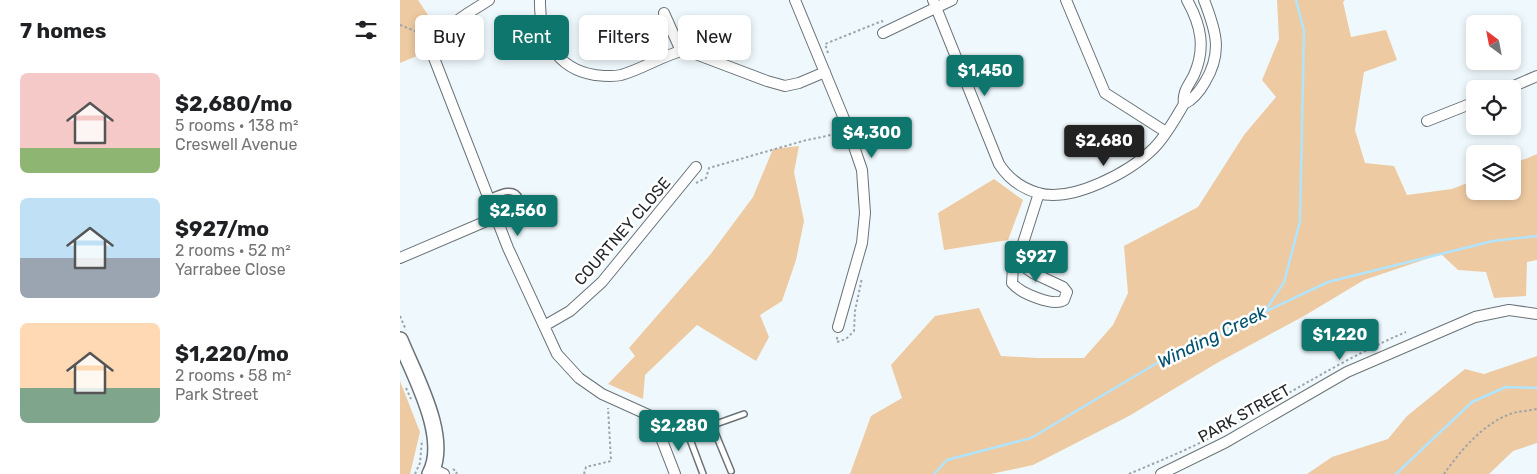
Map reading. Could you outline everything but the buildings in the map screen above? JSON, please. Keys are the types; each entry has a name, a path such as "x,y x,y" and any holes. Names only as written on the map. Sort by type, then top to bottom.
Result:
{"street":[{"path":"466,15 489,0"},
{"path":"540,0 542,26 550,47 565,63 585,74 621,75 678,52"},
{"path":"795,0 825,72 862,170 865,214 862,243 838,327"},
{"path":"883,33 935,3 952,0"},
{"path":"1066,0 1105,93 1166,132"},
{"path":"1184,104 1182,96 1198,64 1202,40 1199,25 1188,0"},
{"path":"935,3 999,164 1007,176 1017,183 1039,193 1059,194 1086,189 1138,162 1154,148 1184,104 1200,91 1212,70 1217,44 1214,25 1204,0"},
{"path":"664,13 678,44"},
{"path":"435,60 497,219 558,354 579,378 602,394 652,417 675,474"},
{"path":"713,60 785,86 799,83 825,72"},
{"path":"1521,83 1537,76"},
{"path":"1427,121 1466,106"},
{"name":"COURTNEY CLOSE","path":"544,326 570,311 602,282 696,167"},
{"path":"1017,262 1033,273 1063,287 1067,292 1064,300 1053,303 1015,287 1012,283 1012,267 1017,262 1039,193"},
{"path":"400,258 497,219"},
{"name":"PARK STREET","path":"1161,474 1226,442 1347,372 1384,356 1475,318 1510,310 1537,314"},
{"path":"400,340 433,424 436,472"}],"lane":[{"path":"489,198 510,191 514,192 521,200 518,210 497,219"},
{"path":"652,417 662,417 682,436 744,414"},
{"path":"712,425 731,471"},
{"path":"688,434 703,474"}],"path":[{"path":"825,44 882,21"},
{"path":"400,25 415,31"},
{"path":"692,185 706,178 709,168 803,141 840,133 842,138"},
{"path":"1129,474 1217,434 1338,365 1406,332"},
{"path":"404,380 411,398"},
{"path":"584,474 586,466 611,461 607,410 612,398"},
{"path":"1444,474 1455,459 1485,429 1510,414 1537,409"},
{"path":"415,474 420,463 422,433"},
{"path":"457,472 461,474"}],"shaded area":[{"path":"400,0 418,0 428,15 415,15 415,57 400,63"},
{"path":"1277,0 1345,0 1343,2 1351,37 1386,30 1397,60 1364,72 1355,130 1365,163 1394,166 1407,195 1452,189 1466,184 1466,200 1521,200 1521,161 1537,154 1537,260 1527,262 1526,296 1494,298 1486,272 1458,270 1441,254 1364,280 1304,316 1217,363 1129,416 1033,465 991,474 850,474 871,416 902,398 891,365 935,316 979,308 1001,356 1084,358 1113,325 1128,293 1124,246 1198,207 1244,135 1276,97 1262,80 1279,39"},
{"path":"799,146 794,172 804,221 796,260 782,301 760,315 769,337 756,361 697,325 645,375 643,399 608,384 635,356 629,348 710,255 753,197 773,149"},
{"path":"994,179 1023,200 1008,240 944,250 938,213"},
{"path":"1537,356 1537,443 1513,451 1489,474 1307,474 1332,457 1388,439 1407,416 1465,369 1484,374"},
{"path":"400,381 420,432 410,474 400,474"}],"waterway":[{"path":"1266,310 1284,282 1300,221 1304,31 1296,0"},
{"name":"Winding Creek","path":"934,474 947,460 1031,438 1157,363 1328,282 1493,241 1537,236"},
{"path":"1396,474 1472,402 1506,387 1537,388"}]}
